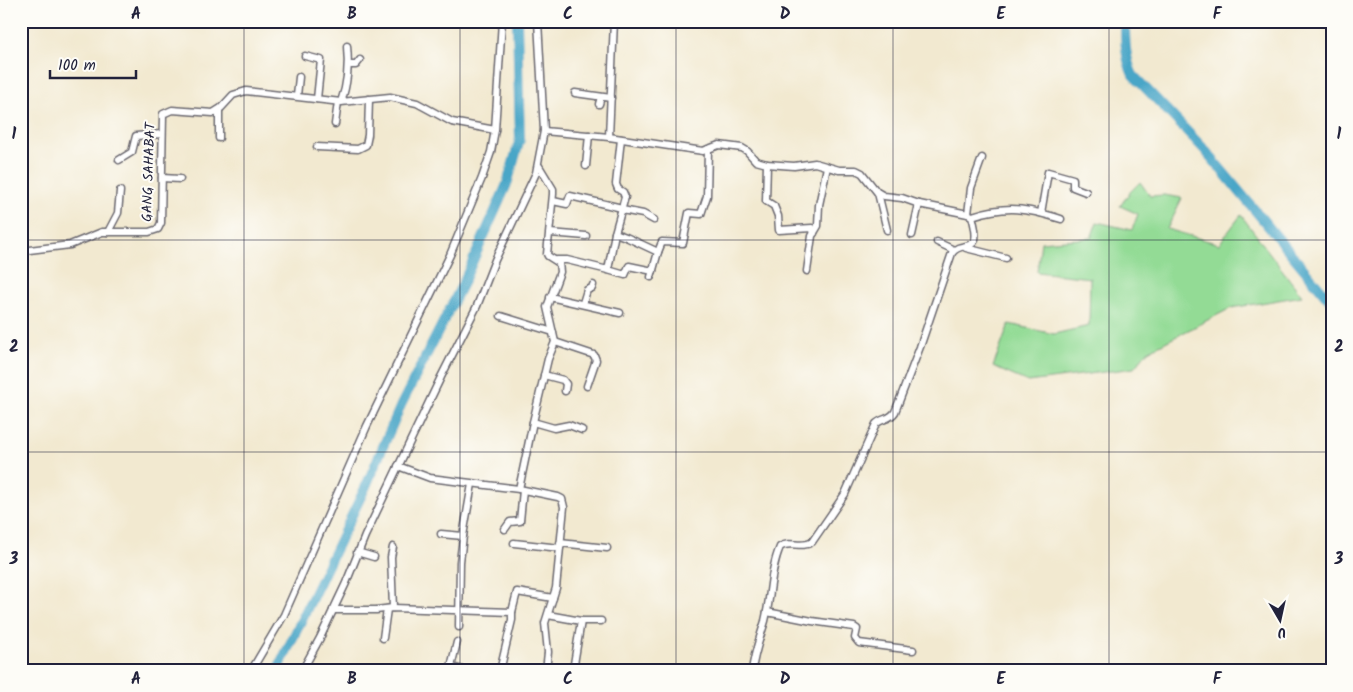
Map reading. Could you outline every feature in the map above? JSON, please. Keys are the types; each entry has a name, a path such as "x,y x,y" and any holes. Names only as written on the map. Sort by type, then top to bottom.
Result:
{"street":[{"path":"251,671 284,615 359,443 450,255 485,170 495,130 502,21"},
{"path":"302,671 320,638 357,552 398,466 477,306 494,260 539,166 544,130 538,21"},
{"path":"609,137 614,21"},
{"path":"335,124 340,102 347,85 349,65 347,46"},
{"path":"305,56 321,60 317,99"},
{"path":"349,65 356,65 360,60"},
{"path":"296,96 299,77"},
{"path":"219,138 219,110 233,95 242,91 340,102 390,97 425,106 452,122 495,130"},
{"path":"575,93 611,98"},
{"path":"598,104 600,97"},
{"path":"317,147 358,149 366,145 368,135 368,99"},
{"name":"GANG SAHABAT","path":"21,251 70,245 93,235 108,232 149,232 158,229 160,223 162,178 163,114 168,111 209,113 219,110"},
{"path":"544,130 609,137 703,151 713,145 742,148 756,161 767,164 794,166 815,163 839,170 859,171 884,196 902,198 919,204 970,215 1024,209 1061,219"},
{"path":"119,160 132,152 136,136 162,134"},
{"path":"586,166 589,135"},
{"path":"608,270 625,194 618,189 616,184 621,139"},
{"path":"539,166 552,189 553,202 548,256 557,260 567,260 625,275 629,266 652,274 662,242 683,243 689,213 701,214 707,196 708,149"},
{"path":"937,242 954,250 969,246 975,241 976,237 970,215 971,188 982,158"},
{"path":"767,164 766,201 774,206 778,216 778,230 812,228 814,233"},
{"path":"807,271 814,233 818,226 819,204 826,166"},
{"path":"1041,213 1048,172 1073,180 1073,187 1086,192"},
{"path":"162,178 180,180"},
{"path":"108,232 118,213 120,191"},
{"path":"878,192 887,230"},
{"path":"553,202 567,204 570,196 643,214 654,220"},
{"path":"912,235 919,204"},
{"path":"550,233 586,236"},
{"path":"615,233 658,252"},
{"path":"964,248 1006,258"},
{"path":"752,671 766,612 775,561 780,547 788,543 803,546 812,542 849,488 876,424 880,420 890,418 895,412 954,250"},
{"path":"505,529 510,522 520,521 521,490 533,422 554,342 548,311 550,296 560,272 557,260"},
{"path":"583,303 587,290 592,288 593,285"},
{"path":"550,296 620,313"},
{"path":"501,316 553,332"},
{"path":"554,342 594,354 596,360 587,386"},
{"path":"544,375 564,380 566,384 565,391"},
{"path":"533,422 554,428 569,425 582,430"},
{"path":"398,466 430,478 521,490 558,497 562,500 564,507 553,598 545,628 548,652 546,671"},
{"path":"459,627 458,610 463,536 472,484"},
{"path":"441,534 463,536"},
{"path":"514,543 607,548"},
{"path":"384,638 390,608 391,557 393,547"},
{"path":"357,552 374,557"},
{"path":"500,671 517,592 553,598"},
{"path":"333,610 390,608 512,612"},
{"path":"766,612 854,627 857,629 855,638 860,643 913,650"},
{"path":"548,615 581,621 601,621"},
{"path":"574,664 581,621"},
{"path":"456,642 450,669 467,671"}],"green space":[{"path":"1140,182 1150,196 1164,195 1182,198 1167,229 1219,244 1241,215 1302,296 1231,308 1148,351 1134,368 1028,382 993,367 1009,324 1054,334 1089,326 1090,278 1037,272 1041,242 1091,238 1097,222 1132,230 1138,214 1120,206"}],"waterway":[{"path":"277,671 366,486 401,405 464,281 507,184 520,139 517,21"},
{"path":"1125,21 1127,56 1133,75 1204,149 1332,303"}]}
